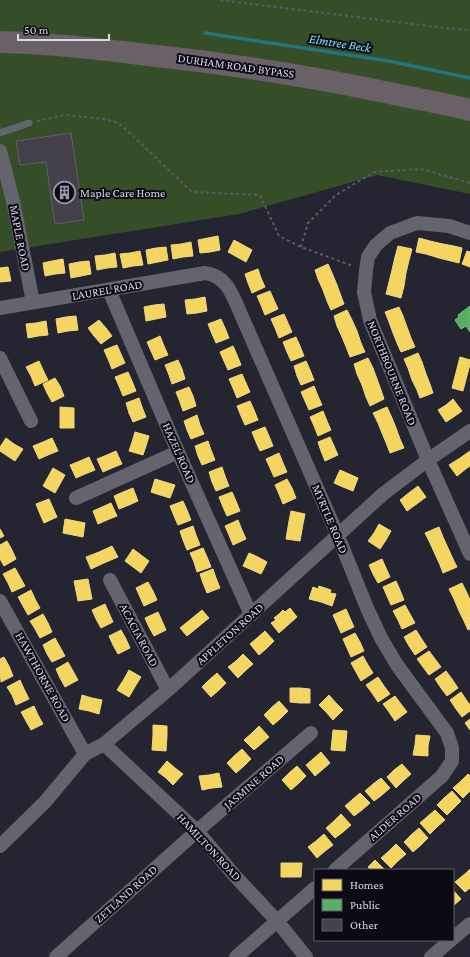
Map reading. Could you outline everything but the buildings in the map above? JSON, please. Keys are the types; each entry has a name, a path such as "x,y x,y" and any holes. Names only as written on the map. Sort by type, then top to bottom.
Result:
{"main road":[{"name":"DURHAM ROAD BYPASS","path":"0,42 71,46 245,66 330,81 470,110"}],"street":[{"name":"MAPLE ROAD","path":"0,151 13,201 33,302"},
{"name":"NORTHBOURNE ROAD","path":"470,233 449,226 417,223 390,233 376,245 368,258 364,292 370,320 428,460 470,554"},
{"name":"LAUREL ROAD","path":"0,308 197,274 213,274"},
{"name":"MYRTLE ROAD","path":"213,274 225,282 228,286 250,333 381,638 397,665 447,733 452,748 452,761"},
{"name":"HAZEL ROAD","path":"109,290 178,452 251,615"},
{"path":"0,358 30,421"},
{"name":"APPLETON ROAD","path":"0,846 45,802 85,754 104,744 168,690 383,494 470,431"},
{"path":"76,498 178,452"},
{"name":"ACACIA ROAD","path":"110,580 168,690"},
{"name":"HAWTHORNE ROAD","path":"0,601 85,754"},
{"name":"JASMINE ROAD","path":"197,831 311,733"},
{"name":"HAMILTON ROAD","path":"104,744 197,831 235,876 277,921 306,957"},
{"name":"ALDER ROAD","path":"336,869 442,776 452,761"},
{"name":"ZETLAND ROAD","path":"56,957 197,831"},
{"path":"236,957 314,889"},
{"path":"454,937 470,924"},
{"path":"431,957 450,941"}],"lane":[{"path":"0,133 29,123"}],"path":[{"path":"220,0 470,30"},
{"path":"29,123 64,115 104,119 119,123 192,192 260,195 279,236 302,247 366,270"},
{"path":"302,247 308,223 336,195 374,172 421,169 470,183"}],"green space":[{"path":"0,0 470,0 470,194 377,175 239,214 0,252"}],"waterway":[{"name":"Elmtree Beck","path":"205,33 389,61 470,78"}],"place":[{"name":"Maple Care Home","path":"65,193"}]}
